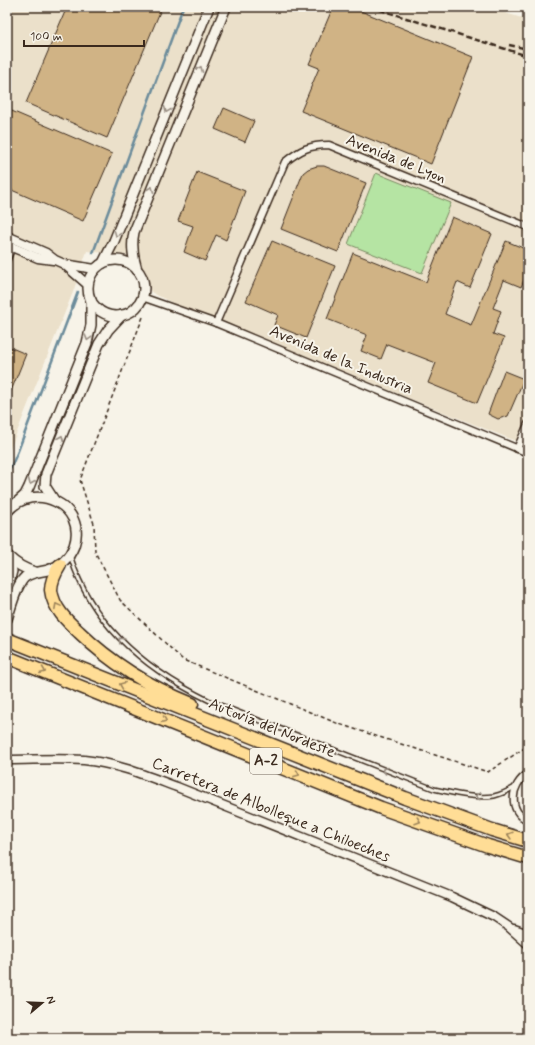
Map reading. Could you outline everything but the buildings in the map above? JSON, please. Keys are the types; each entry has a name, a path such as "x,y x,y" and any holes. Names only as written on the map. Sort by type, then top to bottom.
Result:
{"highway":[{"path":"60,565 54,574 51,591 56,607 82,635 126,670 172,696 335,762 405,798"},
{"name":"Autovía del Nordeste","path":"7,639 405,798 492,830 528,841"},
{"name":"Autovía del Nordeste","path":"7,657 381,808 528,858"}],"main road":[{"path":"103,263 114,240 209,7"},
{"path":"7,619 21,582 25,577 35,572 48,570 60,565 70,555 74,545 76,534 74,524 66,510 54,500 45,486 46,474 99,344 108,330 122,315 134,309 142,298 142,279 137,270 132,247 134,232 226,7"},
{"path":"7,512 25,495 29,487 87,343 91,325 91,300 88,285 91,275 95,269 103,263 112,260 122,260 137,270"},
{"path":"91,300 100,311 107,314 122,315"},
{"path":"16,504 28,498 41,497 54,500"},
{"path":"8,555 15,564 35,572"},
{"path":"7,590 12,571 8,555"}],"street":[{"name":"Avenida de Lyon","path":"216,323 285,162 299,151 315,145 329,145 528,227"},
{"path":"7,236 46,253 55,260 64,264 95,269"},
{"path":"10,246 16,244 37,253 46,253"},
{"path":"10,246 38,258 55,260"},
{"path":"64,264 88,285"},
{"name":"Avenida de la Industria","path":"142,298 216,323 528,453"},
{"path":"517,448 528,424"},
{"name":"Carretera de Albolleque a Chiloeches","path":"9,760 85,760 116,766 178,787 452,897 494,917 509,927 528,944"},
{"path":"528,774 519,781 513,796 514,805 518,813 528,820"},
{"name":"Carretera de Albolleque a Chiloeches","path":"509,927 528,934"}],"lane":[{"path":"7,262 10,246"},
{"path":"70,555 78,578 85,591 102,618 111,629 144,661 180,686 210,701 434,789 460,794 496,796 515,788"}],"path":[{"path":"143,317 80,480 94,524 95,552 120,600 183,660 339,724 488,772 526,747 528,742"}],"shaded area":[{"path":"7,7 486,7 528,20 528,446 176,305 151,292 132,256 87,251 73,292 7,457"}],"green space":[{"path":"376,173 451,203 422,273 348,244"}],"waterway":[{"path":"93,253 183,7"},
{"path":"7,476 18,451 78,292"}],"railway":[{"path":"371,7 528,56"},
{"path":"509,45 528,49"}]}
